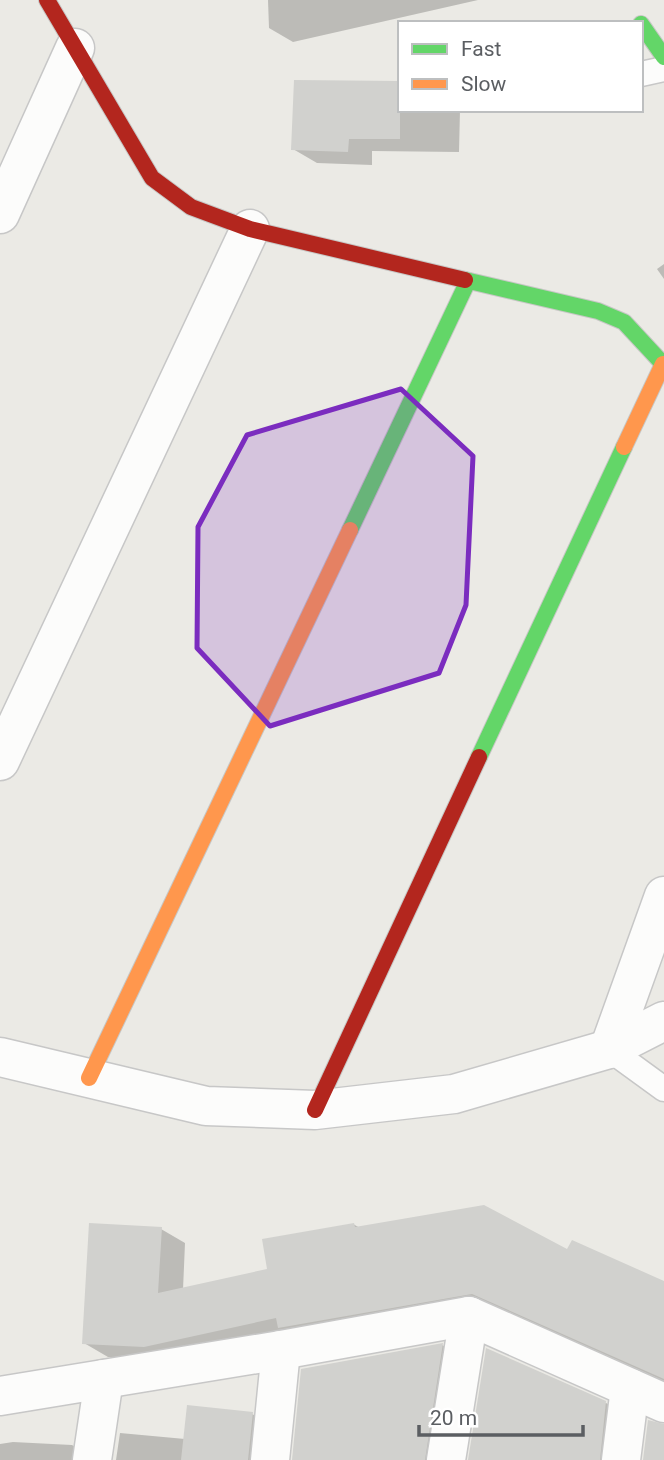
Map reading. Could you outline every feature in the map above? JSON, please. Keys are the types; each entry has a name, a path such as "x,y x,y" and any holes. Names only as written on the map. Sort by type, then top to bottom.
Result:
{"street":[{"path":"47,0 152,178 191,207 250,229 598,311 624,321 663,364 315,1110"},
{"path":"643,26 664,57"},
{"path":"0,214 75,48"},
{"path":"0,761 250,229"},
{"path":"89,1078 468,281"},
{"path":"609,1049 664,896"},
{"path":"0,1057 206,1106 315,1110 454,1094 609,1049 664,1021"},
{"path":"446,1460 469,1316"},
{"path":"0,1396 469,1316 664,1403"},
{"path":"270,1460 281,1350"},
{"path":"92,1460 104,1379"},
{"path":"621,1460 629,1388"}],"lane":[{"path":"643,74 664,69"},
{"path":"609,1049 664,1089"}],"highlighted area":[{"path":"401,389 473,456 466,605 439,673 270,726 197,648 198,527 247,435"}],"building":[{"path":"294,80 398,81 400,139 349,139 348,152 291,150"},
{"path":"484,1205 567,1249 572,1240 664,1281 664,1379 472,1294 278,1328 276,1318 144,1347 82,1344 89,1223 162,1227 158,1293 267,1269 262,1239 354,1223 355,1227"},
{"path":"443,1343 425,1460 292,1460 301,1369"},
{"path":"486,1348 606,1401 600,1460 468,1460"},
{"path":"187,1405 253,1412 248,1460 181,1460"},
{"path":"648,1420 664,1424 664,1460 643,1460"}],"traffic: fast":[{"path":"643,27 664,57"},
{"path":"465,280 598,311 624,322 664,365"},
{"path":"350,530 468,281"},
{"path":"479,757 624,447"}],"traffic: slow":[{"path":"624,447 663,364"},
{"path":"89,1078 350,530"}],"traffic: jam":[{"path":"47,0 152,178 191,207 250,229 465,280"},
{"path":"315,1110 479,757"}]}
